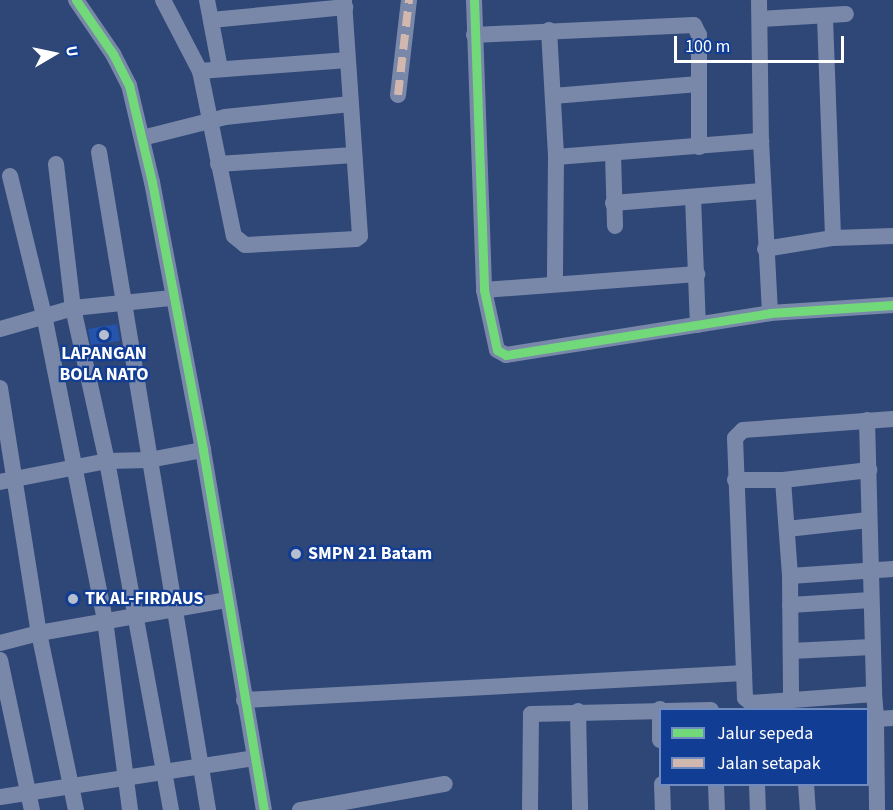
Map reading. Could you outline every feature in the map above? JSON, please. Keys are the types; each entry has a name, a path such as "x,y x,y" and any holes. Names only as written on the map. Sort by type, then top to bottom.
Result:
{"street":[{"path":"76,0 113,54 129,85 142,138 203,450 264,810"},
{"path":"163,0 200,71 207,121 234,236 240,244 356,239 360,234 344,4 211,20"},
{"path":"207,0 220,69"},
{"path":"398,95 409,0"},
{"path":"474,0 484,290 495,347 506,355 770,313 893,305"},
{"path":"759,0 760,141 770,313"},
{"path":"760,19 825,18 846,14"},
{"path":"825,18 833,238"},
{"path":"474,35 694,25 699,35 699,147"},
{"path":"549,30 556,157 555,283"},
{"path":"200,71 348,60"},
{"path":"553,96 699,84"},
{"path":"142,138 207,121 351,104"},
{"path":"556,157 760,141"},
{"path":"99,152 208,810"},
{"path":"613,153 615,225"},
{"path":"218,164 354,155"},
{"path":"56,164 73,308 107,461 171,810"},
{"path":"10,176 45,315 105,620 130,810"},
{"path":"613,203 762,191"},
{"path":"693,197 698,325"},
{"path":"765,249 833,238 893,236"},
{"path":"484,290 697,274"},
{"path":"0,329 73,308 172,298"},
{"path":"0,388 8,480 76,810"},
{"path":"874,694 749,703 743,694 735,480 738,432 893,419"},
{"path":"867,420 872,647 876,719 893,718"},
{"path":"8,480 107,461 149,460 203,450"},
{"path":"735,480 783,480 869,470"},
{"path":"783,480 790,576 791,699"},
{"path":"787,528 870,520"},
{"path":"790,576 893,568"},
{"path":"0,643 136,614 227,600"},
{"path":"790,604 871,600"},
{"path":"791,651 872,647"},
{"path":"0,660 31,802"},
{"path":"244,700 744,674"},
{"path":"530,810 530,716 578,711 659,709"},
{"path":"578,711 580,810"},
{"path":"869,724 876,724 872,772 877,810"},
{"path":"0,797 31,802 72,785 254,758"},
{"path":"300,810 445,784"},
{"path":"662,786 663,810"},
{"path":"716,786 717,810"},
{"path":"758,786 758,810"},
{"path":"806,786 808,810"}],"shaded area":[{"name":"LAPANGAN BOLA NATO","path":"117,324 120,341 91,345 88,329"}],"marked path":[{"path":"398,95 409,0"}],"cycle path":[{"path":"76,0 113,54 129,85 152,182 203,450 264,810"},
{"path":"474,0 484,290 497,350 506,355 770,313 893,305"}],"place":[{"name":"LAPANGAN BOLA NATO","path":"104,335"},
{"name":"SMPN 21 Batam","path":"296,554"},
{"name":"TK AL-FIRDAUS","path":"73,599"}]}
